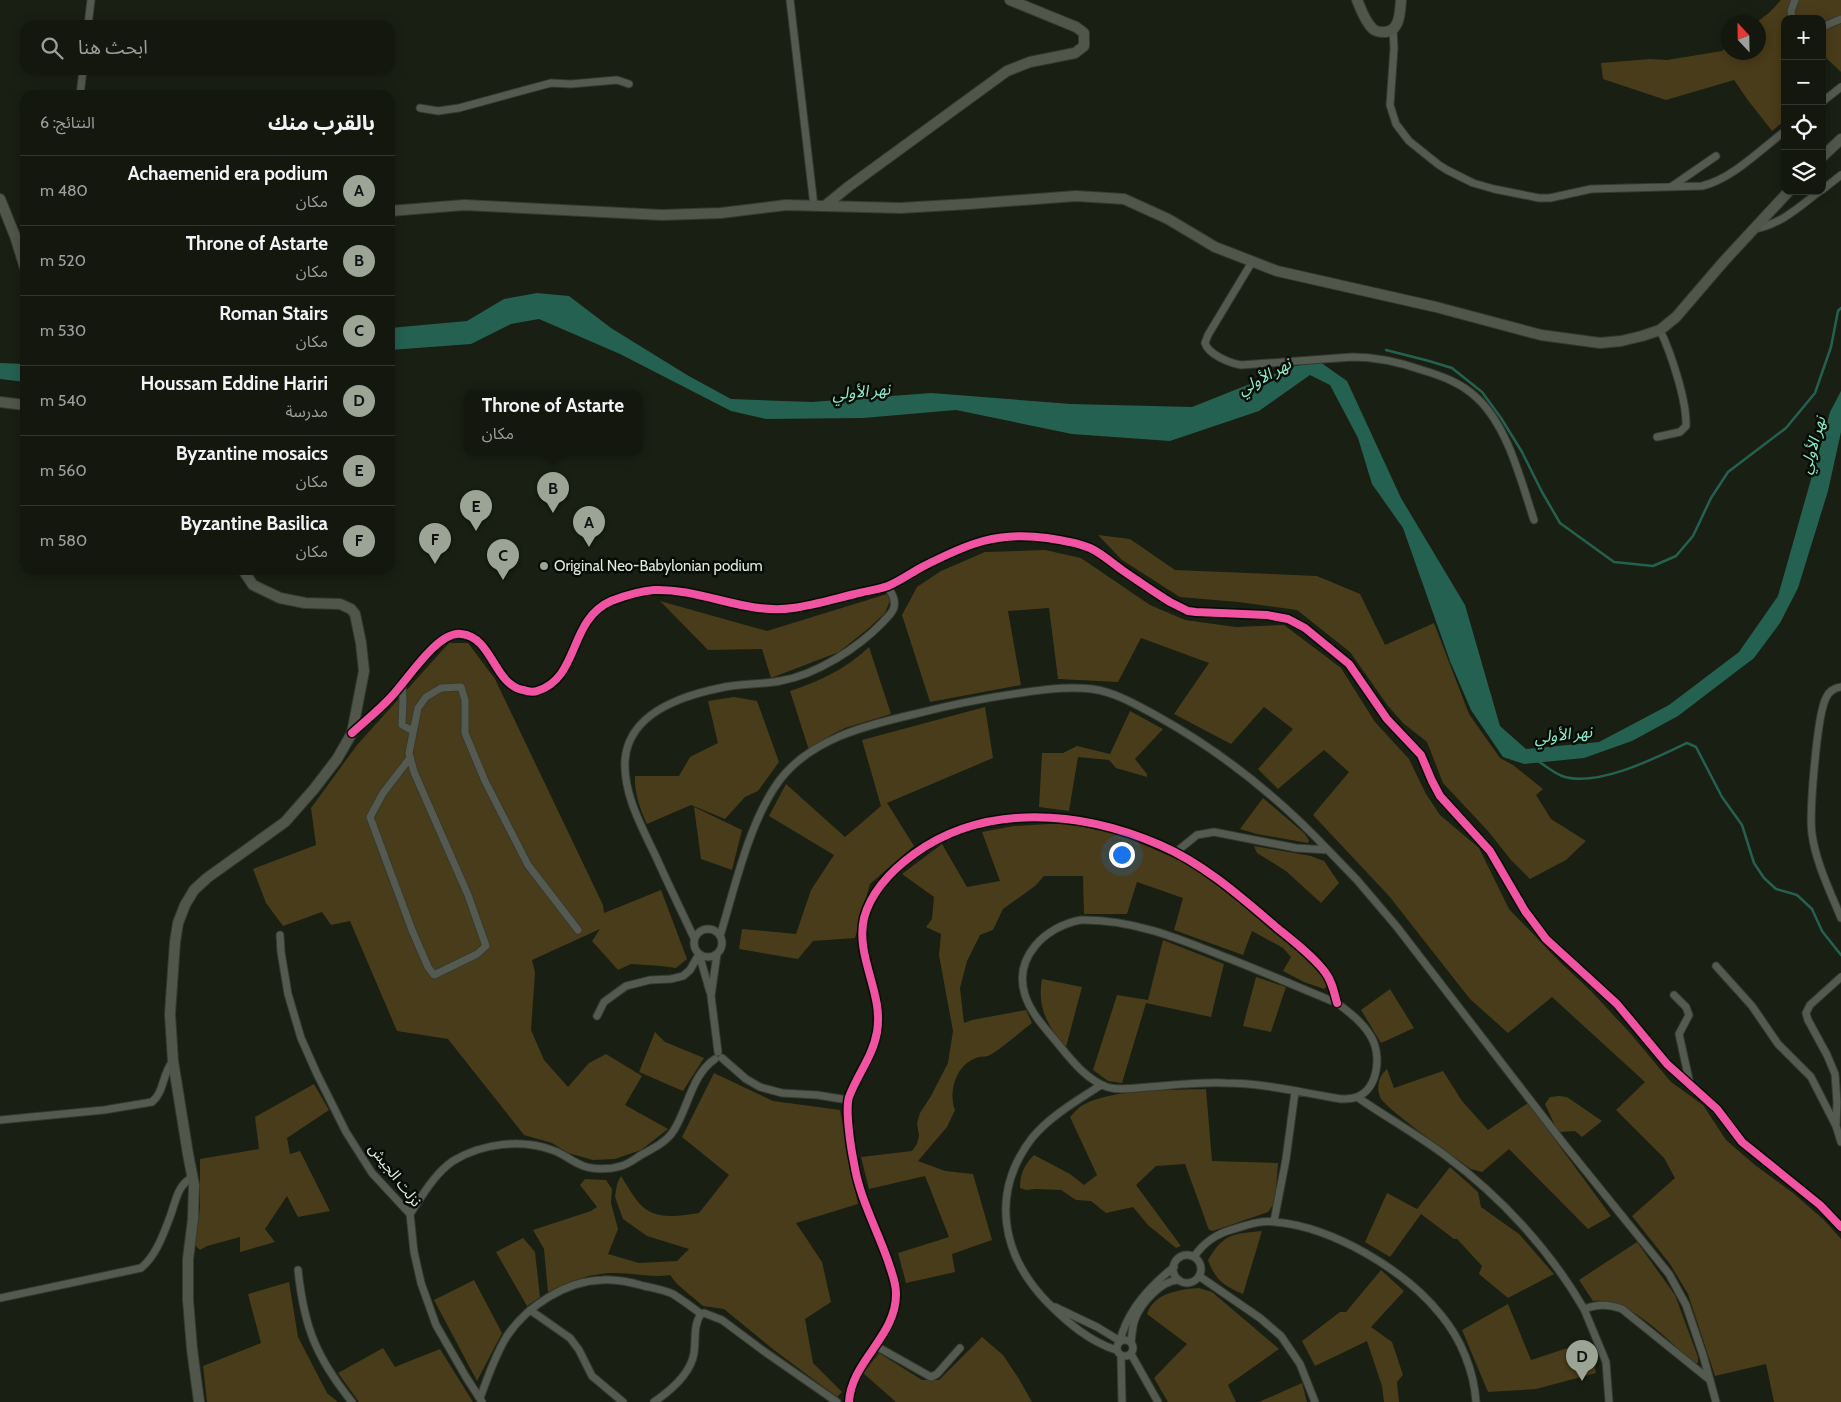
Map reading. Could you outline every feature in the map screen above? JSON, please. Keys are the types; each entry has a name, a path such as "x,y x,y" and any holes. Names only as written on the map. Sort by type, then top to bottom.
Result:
{"main road":[{"path":"826,205 848,186 1007,71 1030,62 1075,53 1084,46 1084,33 1076,27 1010,0"},
{"path":"1357,0 1373,29 1384,32 1393,29 1398,21 1401,0"},
{"path":"1826,153 1841,139"},
{"path":"395,211 464,205 662,215 721,213 786,205 900,208 1076,196 1124,199 1168,219 1215,247 1277,271 1436,307 1541,335 1600,343 1621,341 1660,330 1683,310 1785,195"},
{"path":"0,199 20,252"},
{"path":"0,402 20,404"},
{"path":"199,1402 188,1300 188,1258 193,1219 194,1185 173,1061 170,1014 174,942 178,923 185,904 194,890 207,878 285,822 325,774 352,733 364,671 355,614 351,609 340,604 304,603 280,598 253,585 246,575"}],"street":[{"path":"89,20 91,0"},
{"path":"790,0 814,206"},
{"path":"1792,15 1795,0"},
{"path":"1826,25 1841,19"},
{"path":"1393,29 1394,48 1390,97 1393,118 1403,135 1438,165 1474,183 1506,193 1550,198 1592,189 1702,186 1720,180 1781,134"},
{"path":"81,90 82,75"},
{"path":"420,108 438,111 459,108 551,83 571,84 617,80 629,84"},
{"path":"1826,99 1841,87"},
{"path":"1670,187 1716,156"},
{"path":"1826,186 1841,175"},
{"path":"1753,229 1767,227 1777,222 1814,195"},
{"path":"1252,262 1208,335 1205,343 1207,348 1226,360 1240,365 1352,357 1368,358 1404,364 1454,382 1476,396 1496,424 1508,447 1534,520"},
{"path":"1657,437 1680,432 1686,426 1686,415 1674,368 1660,330"},
{"path":"352,733 391,698 431,650 443,639 460,633 472,636 481,644 504,679 514,689 534,692 549,687 560,676 570,658 582,628 599,607 624,597 652,590 687,592 741,606 773,609 793,608 888,586 970,545 992,538 1021,535 1069,541 1091,548 1170,602 1188,610 1208,614 1278,616 1300,625 1349,664 1387,719 1421,755 1440,796 1490,851 1525,911 1546,939 1617,1004 1667,1064 1717,1109 1742,1142 1820,1205 1841,1226"},
{"path":"848,1100 817,1095 782,1093 760,1088 718,1056 711,996 699,954 694,947 694,938 632,805 625,761 628,743 642,721 663,705 721,687 780,681 810,671 842,656 872,633 893,611 894,598 888,586"},
{"path":"402,685 402,725 413,731"},
{"path":"410,758 370,817 412,930 428,967 434,975 477,954 486,946 468,895 414,772 409,753 418,708 426,697 441,688 461,687 465,700 465,733 485,781 528,865 578,930"},
{"path":"1841,687 1829,693 1821,713 1811,824 1816,850 1841,918"},
{"path":"711,996 717,954 722,946 720,936 750,838 760,815 780,780 801,759 836,738 852,732 887,721 989,698 1049,689 1078,688 1105,692 1136,705 1171,724 1230,762 1295,816 1357,880 1397,927 1559,1137 1669,1274 1686,1305 1716,1402"},
{"path":"849,1402 849,1393 854,1379 890,1321 896,1302 896,1288 884,1248 859,1186 854,1164 848,1100 869,1056 877,1032 878,1013 863,946 864,917 880,887 892,871 905,860 933,842 963,828 1002,820 1036,816 1065,818 1130,833 1176,852 1232,892 1301,948 1326,973 1337,1003"},
{"path":"1176,852 1197,835 1214,832 1296,848 1328,850"},
{"path":"1110,921 1163,933 1337,1003 1355,1017 1370,1034 1377,1051 1374,1077 1370,1086 1357,1097 1341,1099 1243,1083 1211,1083 1120,1089 1101,1085 1075,1064 1044,1028 1030,1006 1023,988 1024,969 1034,947 1050,931 1071,922 1110,921"},
{"path":"694,938 700,931 708,928 717,932 720,936"},
{"name":"نزلت الجيش","path":"280,935 288,994 301,1038 316,1074 346,1132 372,1173 410,1214 414,1252 421,1283 436,1326 481,1400"},
{"path":"699,954 708,957 717,954"},
{"path":"597,1016 604,1002 626,986 650,980 671,979 683,976 690,970 699,954"},
{"path":"1716,966 1752,1006 1778,1044 1811,1077 1836,1126 1841,1142"},
{"path":"1836,1126 1835,1074 1808,1020 1806,1012 1810,1005 1841,977"},
{"path":"1674,995 1689,1012 1688,1020 1681,1029 1680,1034 1690,1084"},
{"path":"410,1214 429,1184 453,1161 478,1150 507,1143 531,1145 554,1150 581,1166 598,1168 621,1166 657,1146 673,1132 696,1083 710,1062 718,1056"},
{"path":"0,1120 104,1110 152,1102 160,1093 168,1069 173,1061"},
{"path":"1101,1085 1062,1111 1033,1137 1013,1170 1007,1187 1006,1217 1011,1242 1024,1273 1033,1286 1065,1319 1086,1335 1119,1353 1127,1357 1133,1349 1131,1343 1134,1319 1145,1302 1158,1289 1172,1281 1192,1282 1199,1276 1201,1267 1198,1259 1185,1255 1181,1256 1174,1267 1154,1284 1124,1325 1120,1341 1117,1345 1119,1353 1122,1402"},
{"path":"1274,1221 1286,1159 1294,1092"},
{"path":"1357,1097 1431,1145 1488,1190 1550,1258 1584,1309 1606,1362 1610,1402"},
{"path":"0,1298 141,1268 153,1257 179,1190 186,1180 193,1177"},
{"path":"1194,1257 1204,1245 1220,1234 1254,1223 1274,1221 1309,1229 1335,1238 1388,1267 1414,1287 1442,1316 1457,1340 1470,1368 1476,1402"},
{"path":"1174,1267 1178,1280"},
{"path":"298,1270 300,1297 310,1334 330,1372 352,1402"},
{"path":"1199,1276 1260,1318 1281,1336 1300,1364 1315,1402"},
{"path":"481,1400 499,1349 508,1334 530,1310 552,1295 580,1283 602,1280 624,1281 672,1294 701,1314 708,1314 722,1320 836,1402"},
{"path":"1050,1304 1120,1341 1126,1340 1131,1343"},
{"path":"1584,1309 1601,1304 1622,1309 1711,1381"},
{"path":"530,1310 570,1338 579,1350 592,1376 624,1402"},
{"path":"654,1402 671,1388 690,1364 694,1355 697,1322 701,1314"},
{"path":"1086,1335 1092,1325"},
{"path":"876,1346 931,1377 938,1374 960,1348"},
{"path":"1131,1354 1158,1402"}],"shaded area":[{"path":"1781,0 1841,0 1841,72 1826,58 1826,15 1781,15 1781,123 1772,131 1734,80 1666,100 1603,79 1601,63 1650,59 1667,60 1721,51 1721,60 1766,60 1766,15"},
{"path":"1098,535 1130,539 1175,570 1317,576 1360,594 1385,645 1434,623 1469,714 1500,758 1513,765 1543,789 1536,795 1551,819 1586,841 1566,860 1530,879 1443,783 1427,742 1403,723 1388,706 1350,652 1297,610 1180,597 1122,560"},
{"path":"1045,550 1081,558 1150,605 1185,620 1236,627 1284,625 1341,668 1375,722 1409,759 1426,794 1440,815 1479,848 1509,909 1591,991 1630,1033 1671,1082 1703,1105 1726,1140 1755,1165 1793,1193 1824,1220 1841,1239 1841,1402 1774,1402 1766,1364 1715,1376 1688,1294 1670,1264 1632,1216 1675,1178 1664,1158 1616,1110 1645,1082 1552,997 1508,1033 1470,999 1389,896 1313,815 1349,772 1324,750 1278,789 1258,769 1293,729 1264,707 1231,744 1174,714 1209,663 1141,638 1118,682 1058,679 1049,608 1008,611 1021,685 930,702 902,615 917,587 941,571 985,552"},
{"path":"887,594 890,601 885,613 839,652 771,678 762,649 708,650 660,601 767,631"},
{"path":"449,643 468,643 495,679 603,905 604,913 661,890 687,959 676,968 631,964 618,970 592,941 600,929 532,960 535,972 531,1030 544,1060 568,1087 589,1063 606,1054 642,1076 625,1105 668,1129 641,1150 615,1159 593,1160 568,1153 552,1143 524,1135 448,1039 397,1031 350,921 331,925 322,912 283,926 266,903 253,869 316,845 311,808 357,745"},
{"path":"869,647 891,714 845,728 809,750 790,691 832,674 851,662"},
{"path":"734,697 757,701 779,762 758,791 745,797 725,819 691,805 647,824 635,788 635,776 679,776 690,757 718,743 708,701"},
{"path":"985,707 993,758 887,803 914,846 870,884 855,938 813,941 798,959 739,949 742,929 796,934 811,890 834,855 769,816 786,784 845,837 881,806 862,740"},
{"path":"1130,711 1163,729 1135,759 1147,774 1147,777 1116,768 1109,760 1078,757 1069,811 1039,807 1042,753 1063,753 1077,746 1110,754"},
{"path":"1263,798 1304,833 1309,840 1308,843 1240,829"},
{"path":"694,807 742,830 732,870 701,859"},
{"path":"1064,823 1119,834 1188,864 1222,888 1286,940 1320,970 1328,985 1324,989 1304,982 1283,971 1291,957 1283,948 1252,931 1243,955 1174,930 1183,898 1137,882 1127,914 1084,914 1083,876 1044,876 1035,886 1003,909 993,930 980,935 967,961 960,988 964,1023 1026,1010 1032,1023 993,1053 976,1058 963,1067 953,1087 955,1110 947,1127 918,1161 945,1171 973,1174 992,1240 952,1254 955,1272 906,1283 898,1253 949,1237 925,1176 869,1189 861,1157 912,1151 917,1144 919,1136 917,1123 920,1113 948,1063 953,1031 939,955 941,934 926,927 932,919 934,897 902,874 942,844 967,887 1000,881 982,832 1014,826"},
{"path":"1254,846 1311,856 1324,861 1339,883 1321,903 1286,871 1257,853"},
{"path":"1163,940 1224,964 1211,1017 1146,1003 1122,1083 1108,1081 1093,1070 1117,995 1148,1000"},
{"path":"1256,977 1286,987 1271,1032 1243,1026"},
{"path":"1042,979 1082,987 1066,1047 1045,1016 1041,998"},
{"path":"1390,989 1414,1028 1381,1043 1361,1010"},
{"path":"655,1032 665,1042 704,1058 683,1091 639,1072"},
{"path":"1387,1069 1394,1088 1443,1071 1462,1101 1488,1130 1528,1103 1611,1216 1588,1229 1509,1149 1482,1172 1471,1169 1384,1103 1380,1097 1378,1085 1380,1078"},
{"path":"714,1073 773,1101 840,1110 858,1204 796,1223 822,1262 831,1302 805,1319 813,1363 842,1392 837,1397 774,1350 724,1309 703,1306 677,1284 670,1275 597,1274 572,1281 548,1292 544,1249 533,1230 591,1211 597,1207 580,1185 585,1179 606,1180 612,1189 611,1203 618,1229 608,1254 639,1263 677,1261 689,1249 647,1236 623,1219 615,1197 617,1184 621,1176 639,1203 652,1213 667,1216 699,1213 729,1175 682,1137"},
{"path":"314,1084 329,1110 287,1138 290,1154 300,1151 330,1211 298,1217 287,1196 265,1229 275,1242 240,1252 240,1237 207,1246 200,1250 195,1245 200,1208 200,1159 259,1149 255,1117"},
{"path":"1206,1089 1212,1161 1278,1163 1275,1202 1268,1212 1213,1231 1209,1230 1185,1164 1156,1166 1136,1185 1181,1246 1176,1248 1148,1225 1133,1207 1106,1213 1091,1201 1076,1200 1061,1190 1026,1190 1020,1188 1023,1170 1034,1155 1070,1174 1084,1185 1097,1175 1070,1117 1083,1105 1111,1095 1161,1090"},
{"path":"1550,1097 1567,1097 1602,1121 1582,1137 1575,1131 1560,1132 1557,1130 1545,1104"},
{"path":"1450,1167 1478,1192 1481,1207 1519,1234 1554,1274 1508,1298 1479,1274 1482,1266 1457,1239 1454,1239 1421,1214 1390,1257 1365,1242 1387,1193 1417,1209"},
{"path":"1262,1231 1243,1294 1230,1288 1217,1278 1208,1260 1219,1245 1230,1236"},
{"path":"523,1238 535,1252 540,1297 527,1306 496,1252"},
{"path":"1637,1242 1675,1295 1698,1357 1698,1363 1692,1361 1659,1331 1633,1312 1607,1302 1593,1301 1579,1280"},
{"path":"1381,1270 1404,1291 1371,1327 1392,1342 1403,1375 1397,1382 1399,1402 1384,1402 1382,1386 1367,1341 1315,1366 1302,1341 1340,1312 1346,1312"},
{"path":"474,1280 502,1333 477,1381 434,1300"},
{"path":"289,1282 298,1337 327,1393 338,1402 207,1402 203,1366 261,1343 248,1294"},
{"path":"1199,1288 1212,1292 1279,1349 1228,1385 1236,1402 1168,1402 1154,1378 1187,1344 1147,1314 1150,1307 1155,1301 1168,1294"},
{"path":"1508,1304 1531,1360 1589,1341 1596,1373 1536,1389 1488,1392 1462,1330"},
{"path":"982,1337 1003,1355 1032,1402 896,1402 863,1373 879,1353 922,1380 939,1380"},
{"path":"383,1348 395,1367 440,1349 473,1402 359,1402 338,1373"},
{"path":"1302,1383 1307,1402 1259,1402"}],"water":[{"path":"537,293 569,296 611,328 687,375 731,399 812,402 931,393 1071,404 1192,407 1295,366 1320,362 1347,381 1401,498 1465,605 1500,726 1526,749 1599,742 1669,705 1739,652 1778,596 1830,412 1841,391 1841,432 1828,491 1798,588 1780,623 1754,658 1678,716 1632,741 1584,758 1524,764 1503,757 1471,710 1450,661 1403,528 1372,484 1358,438 1330,385 1310,375 1259,411 1170,441 1072,434 956,410 863,418 766,419 731,411 620,354 539,319 511,324 471,344 395,350 395,328 467,321 504,299"},
{"path":"0,363 20,364 20,381 0,379"}],"waterway":[{"path":"1386,350 1452,368 1482,392 1522,452 1560,523 1614,562 1653,566 1676,556 1693,536 1711,498 1728,472 1786,428 1815,393 1831,347 1838,311 1841,308"},
{"path":"1539,762 1562,776 1576,779 1592,778 1626,770 1687,743 1696,747 1722,797 1742,825 1754,863 1764,878 1776,889 1797,895 1812,909 1822,931 1841,955"}],"cycle path":[{"path":"352,733 391,697 433,648 442,640 452,635 461,634 472,637 487,651 505,679 513,686 533,692 551,684 561,674 587,621 597,610 611,601 643,591 671,590 758,608 793,608 880,589 953,552 982,541 1012,536 1029,536 1063,540 1085,546 1098,552 1170,602 1188,611 1267,615 1288,619 1305,628 1349,664 1387,719 1421,755 1440,796 1490,851 1525,911 1546,939 1617,1004 1667,1064 1717,1109 1742,1142 1820,1205 1841,1227"},
{"path":"849,1402 857,1374 889,1322 894,1308 896,1293 888,1261 856,1176 849,1130 849,1097 875,1041 878,1018 877,1003 863,947 862,932 867,908 872,899 883,882 906,860 942,837 972,826 1003,819 1035,817 1067,819 1130,833 1160,845 1192,862 1236,893 1302,948 1320,966 1329,979 1337,1003"}],"place":[{"name":"Throne of Astarte","path":"553,513"},
{"name":"Byzantine mosaics","path":"476,531"},
{"name":"Achaemenid era podium","path":"589,547"},
{"name":"Byzantine Basilica","path":"435,564"},
{"name":"Original Neo-Babylonian podium","path":"544,566"},
{"name":"Roman Stairs","path":"503,580"},
{"name":"Houssam Eddine Hariri","path":"1582,1381"}],"water label":[{"name":"نهر الأولي","path":"1264,376"},
{"name":"نهر الأولي","path":"861,391"},
{"name":"نهر الأولي","path":"1812,445"},
{"name":"نهر الأولي","path":"1563,734"}]}
